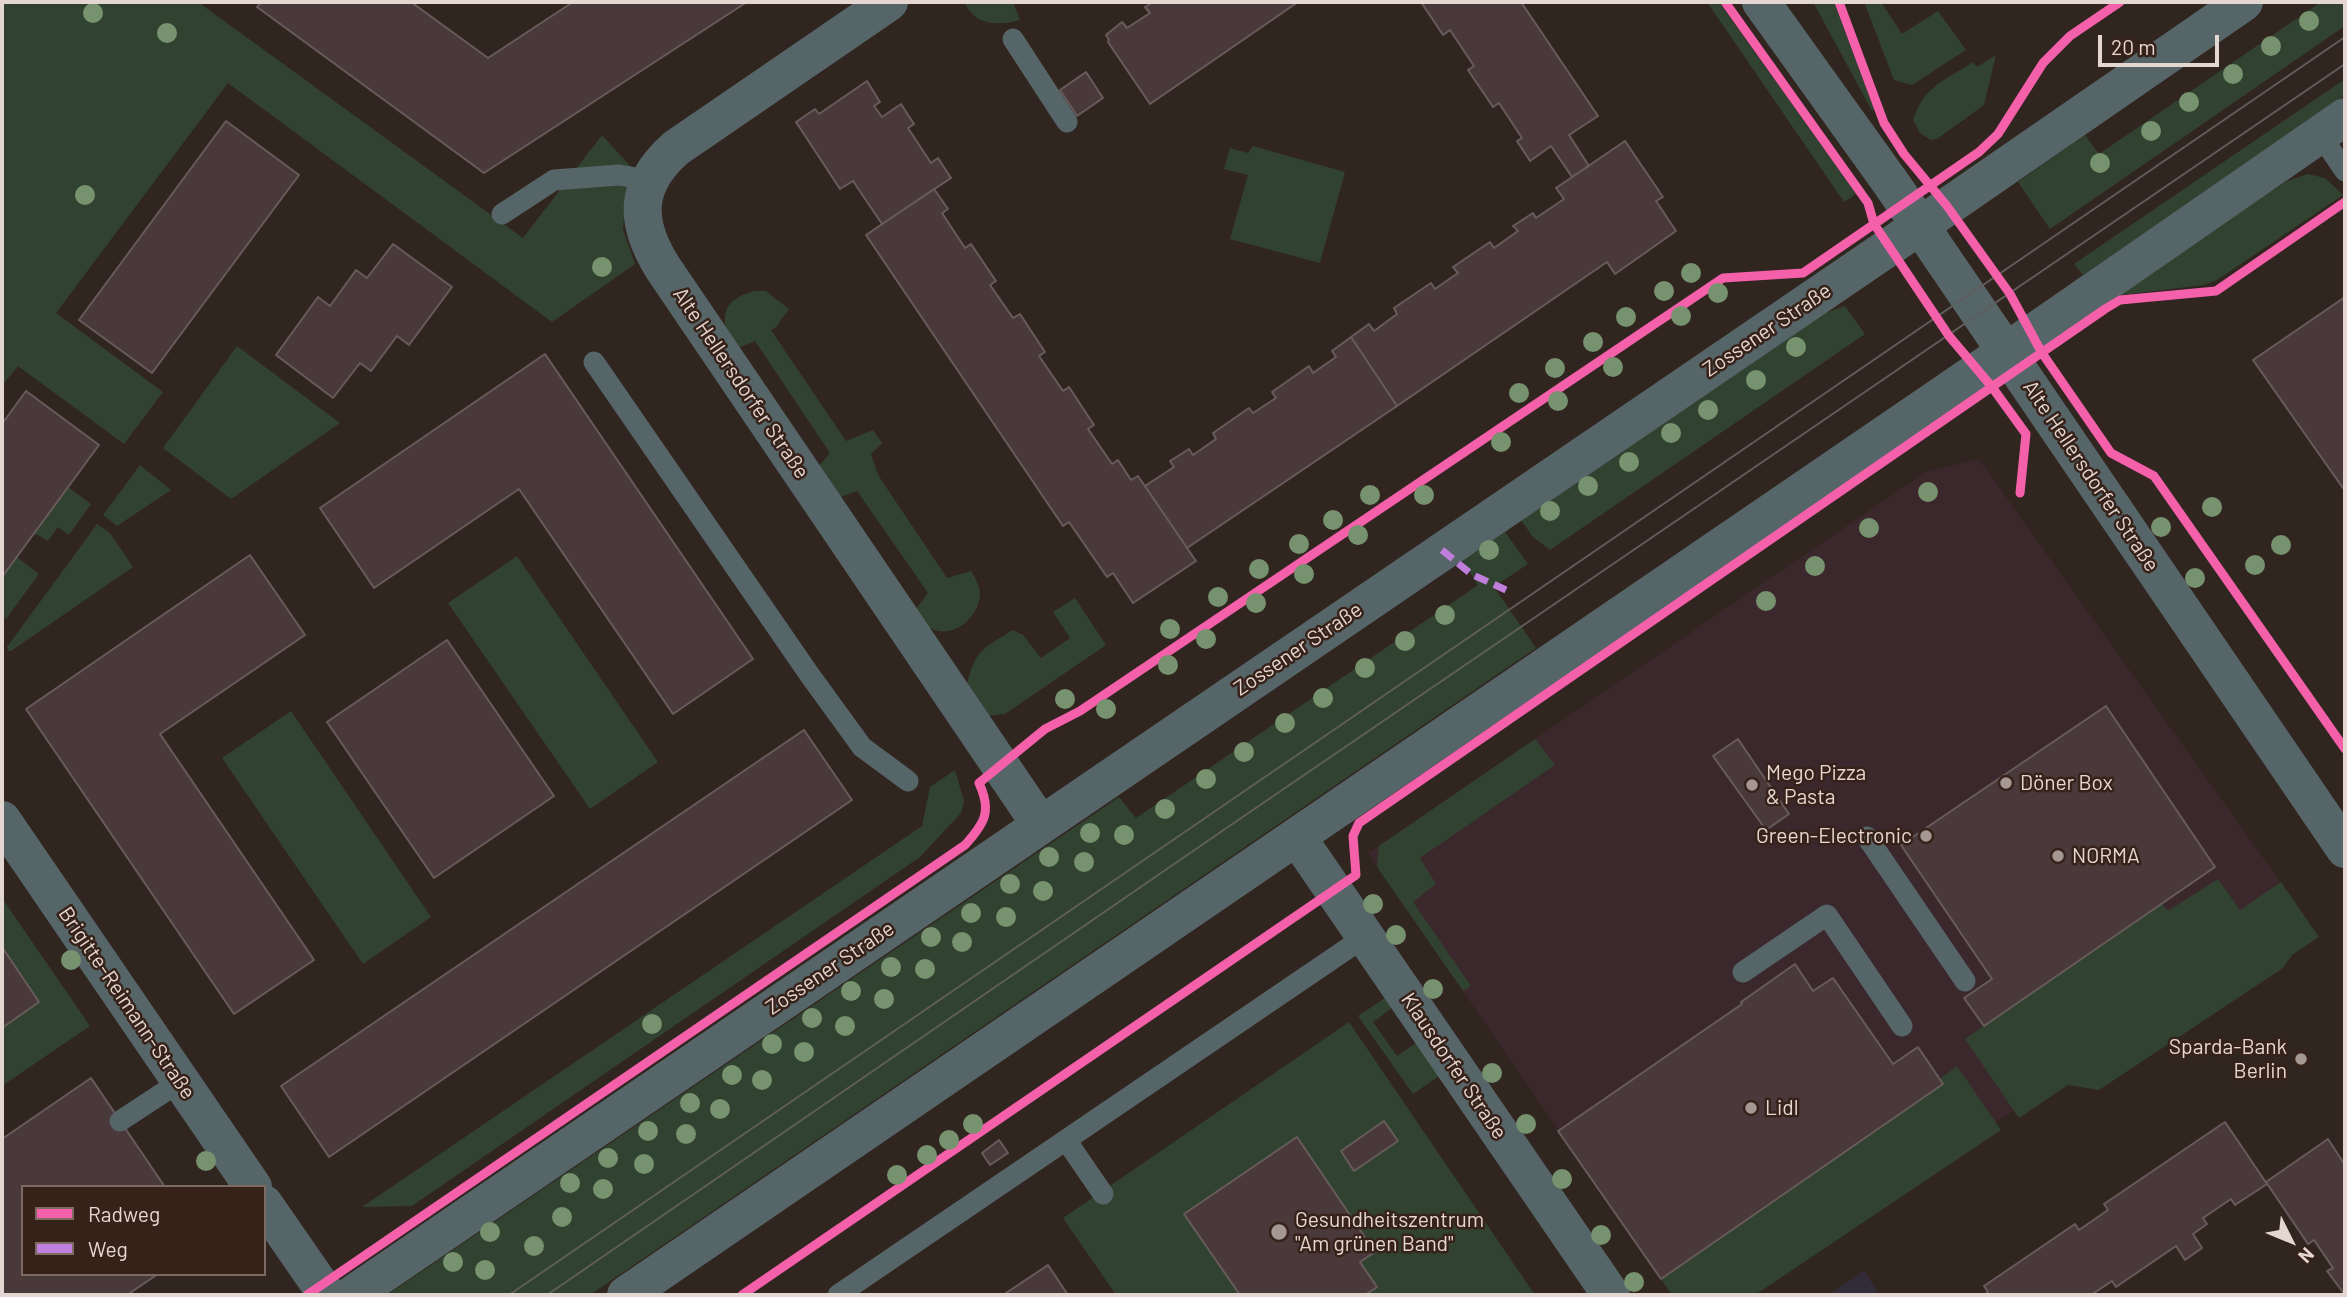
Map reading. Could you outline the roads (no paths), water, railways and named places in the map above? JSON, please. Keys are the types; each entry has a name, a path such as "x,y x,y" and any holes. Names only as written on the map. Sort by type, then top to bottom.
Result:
{"street":[{"name":"Alte Hellersdorfer Straße","path":"889,2 676,148 659,163 649,180 644,202 643,226 663,268 1040,824"},
{"name":"Alte Hellersdorfer Straße","path":"1761,2 2007,351 2345,849"},
{"name":"Zossener Straße","path":"352,1295 2244,2"},
{"path":"626,1295 2332,126"},
{"name":"Brigitte-Reimann-Straße","path":"2,820 252,1185"},
{"name":"Klausdorfer Straße","path":"1297,837 1611,1295"},
{"path":"266,1206 327,1295"}],"lane":[{"path":"1013,40 1067,122"},
{"path":"2332,126 2345,171"},
{"path":"502,214 554,180 619,175 649,180"},
{"path":"594,362 862,747 908,781"},
{"path":"1867,837 1965,981"},
{"path":"1743,972 1827,915 1902,1026"},
{"path":"838,1295 1366,936"},
{"path":"120,1121 181,1082"},
{"path":"1066,1140 1103,1194"}],"tram line":[{"path":"509,1295 2345,37"},
{"path":"547,1295 2345,64"}],"place":[{"name":"Döner Box","path":"2006,783"},
{"name":"Mego Pizza & Pasta","path":"1752,785"},
{"name":"Green-Electronic","path":"1926,836"},
{"name":"NORMA","path":"2058,856"},
{"name":"Sparda-Bank Berlin","path":"2301,1059"},
{"name":"Lidl","path":"1751,1108"},
{"name":"Gesundheitszentrum \"Am grünen Band\"","path":"1279,1232"}]}
